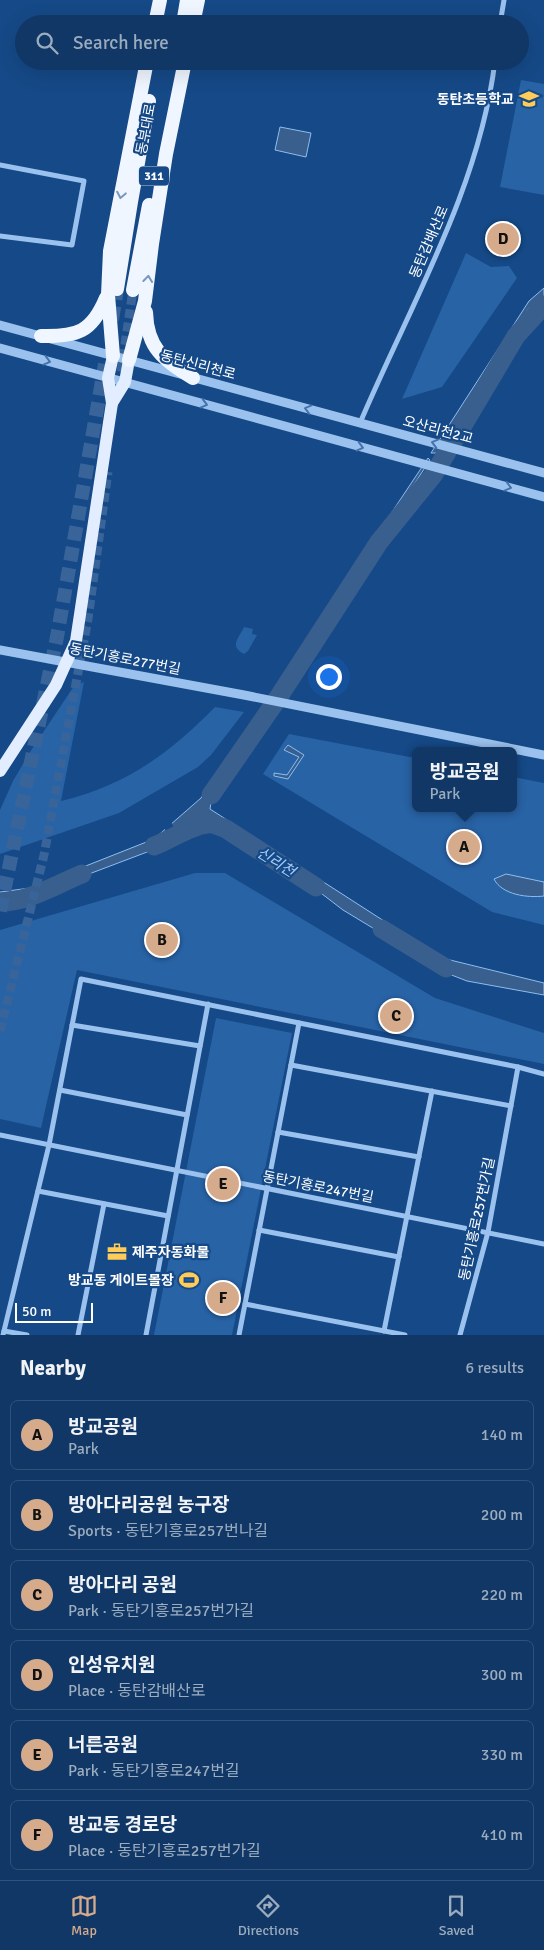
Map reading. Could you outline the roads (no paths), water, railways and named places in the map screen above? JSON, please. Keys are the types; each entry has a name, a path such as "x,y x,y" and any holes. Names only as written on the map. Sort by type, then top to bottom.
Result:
{"highway":[{"path":"157,15 160,0"},
{"path":"164,15 167,0"},
{"path":"184,15 187,0"},
{"path":"195,15 198,0"},
{"path":"112,356 113,292 110,251 145,70"},
{"name":"동부대로","path":"113,292 154,70"},
{"name":"동부대로","path":"132,290 174,70"},
{"path":"130,360 145,301 166,154 183,70"},
{"path":"41,336 57,337 72,335 85,330 95,320 113,292"},
{"path":"145,301 149,334 156,350 167,362 193,378"}],"main road":[{"path":"0,771 56,685 76,641 112,403 108,378 112,356"},
{"path":"112,403 124,382 130,360"}],"street":[{"path":"502,15 504,0"},
{"name":"동탄감배산로","path":"360,423 447,231 477,146 493,82 494,70"},
{"path":"0,165 84,181 72,245 0,236"},
{"name":"동탄신리천로","path":"0,325 389,431"},
{"path":"0,348 544,497"},
{"name":"오산리천2교","path":"389,431 544,473"},
{"name":"동탄기흥로277번길","path":"0,650 244,695 504,747"},
{"name":"동탄기흥로277번길","path":"517,750 544,755"},
{"path":"27,1335 3,1333 49,1145 81,979 518,1067 544,1074"},
{"path":"146,1335 208,1004"},
{"path":"239,1335 299,1023"},
{"path":"72,1025 200,1046"},
{"path":"291,1065 511,1106"},
{"name":"동탄기흥로257번가길","path":"460,1335 488,1232 518,1067"},
{"path":"60,1090 187,1115"},
{"path":"384,1331 432,1091"},
{"path":"278,1132 419,1157"},
{"name":"동탄기흥로247번길","path":"0,1135 544,1244"},
{"path":"38,1191 168,1216"},
{"path":"78,1335 104,1204"},
{"path":"259,1230 399,1257"},
{"path":"245,1304 405,1335"}],"waterway":[{"path":"211,795 276,701 379,542 434,474 516,336 544,305"},
{"name":"신리천","path":"154,846 194,827 207,824 215,825 226,829 316,887"},
{"name":"신리천","path":"0,902 32,896 82,874"},
{"name":"신리천","path":"382,929 446,968"}],"tunnel":[{"path":"112,320 117,289"},
{"path":"119,385 133,290"},
{"path":"0,911 57,637 105,364"},
{"path":"0,1031 44,855 88,619 108,472"}],"place":[{"name":"동탄초등학교","path":"529,99"},
{"name":"인성유치원","path":"503,239"},
{"name":"방교공원","path":"464,847"},
{"name":"방아다리공원 농구장","path":"162,940"},
{"name":"방아다리 공원","path":"396,1016"},
{"name":"너른공원","path":"223,1184"},
{"name":"제주자동화물","path":"117,1252"},
{"name":"방교동 게이트볼장","path":"189,1280"},
{"name":"방교동 경로당","path":"223,1298"}]}
